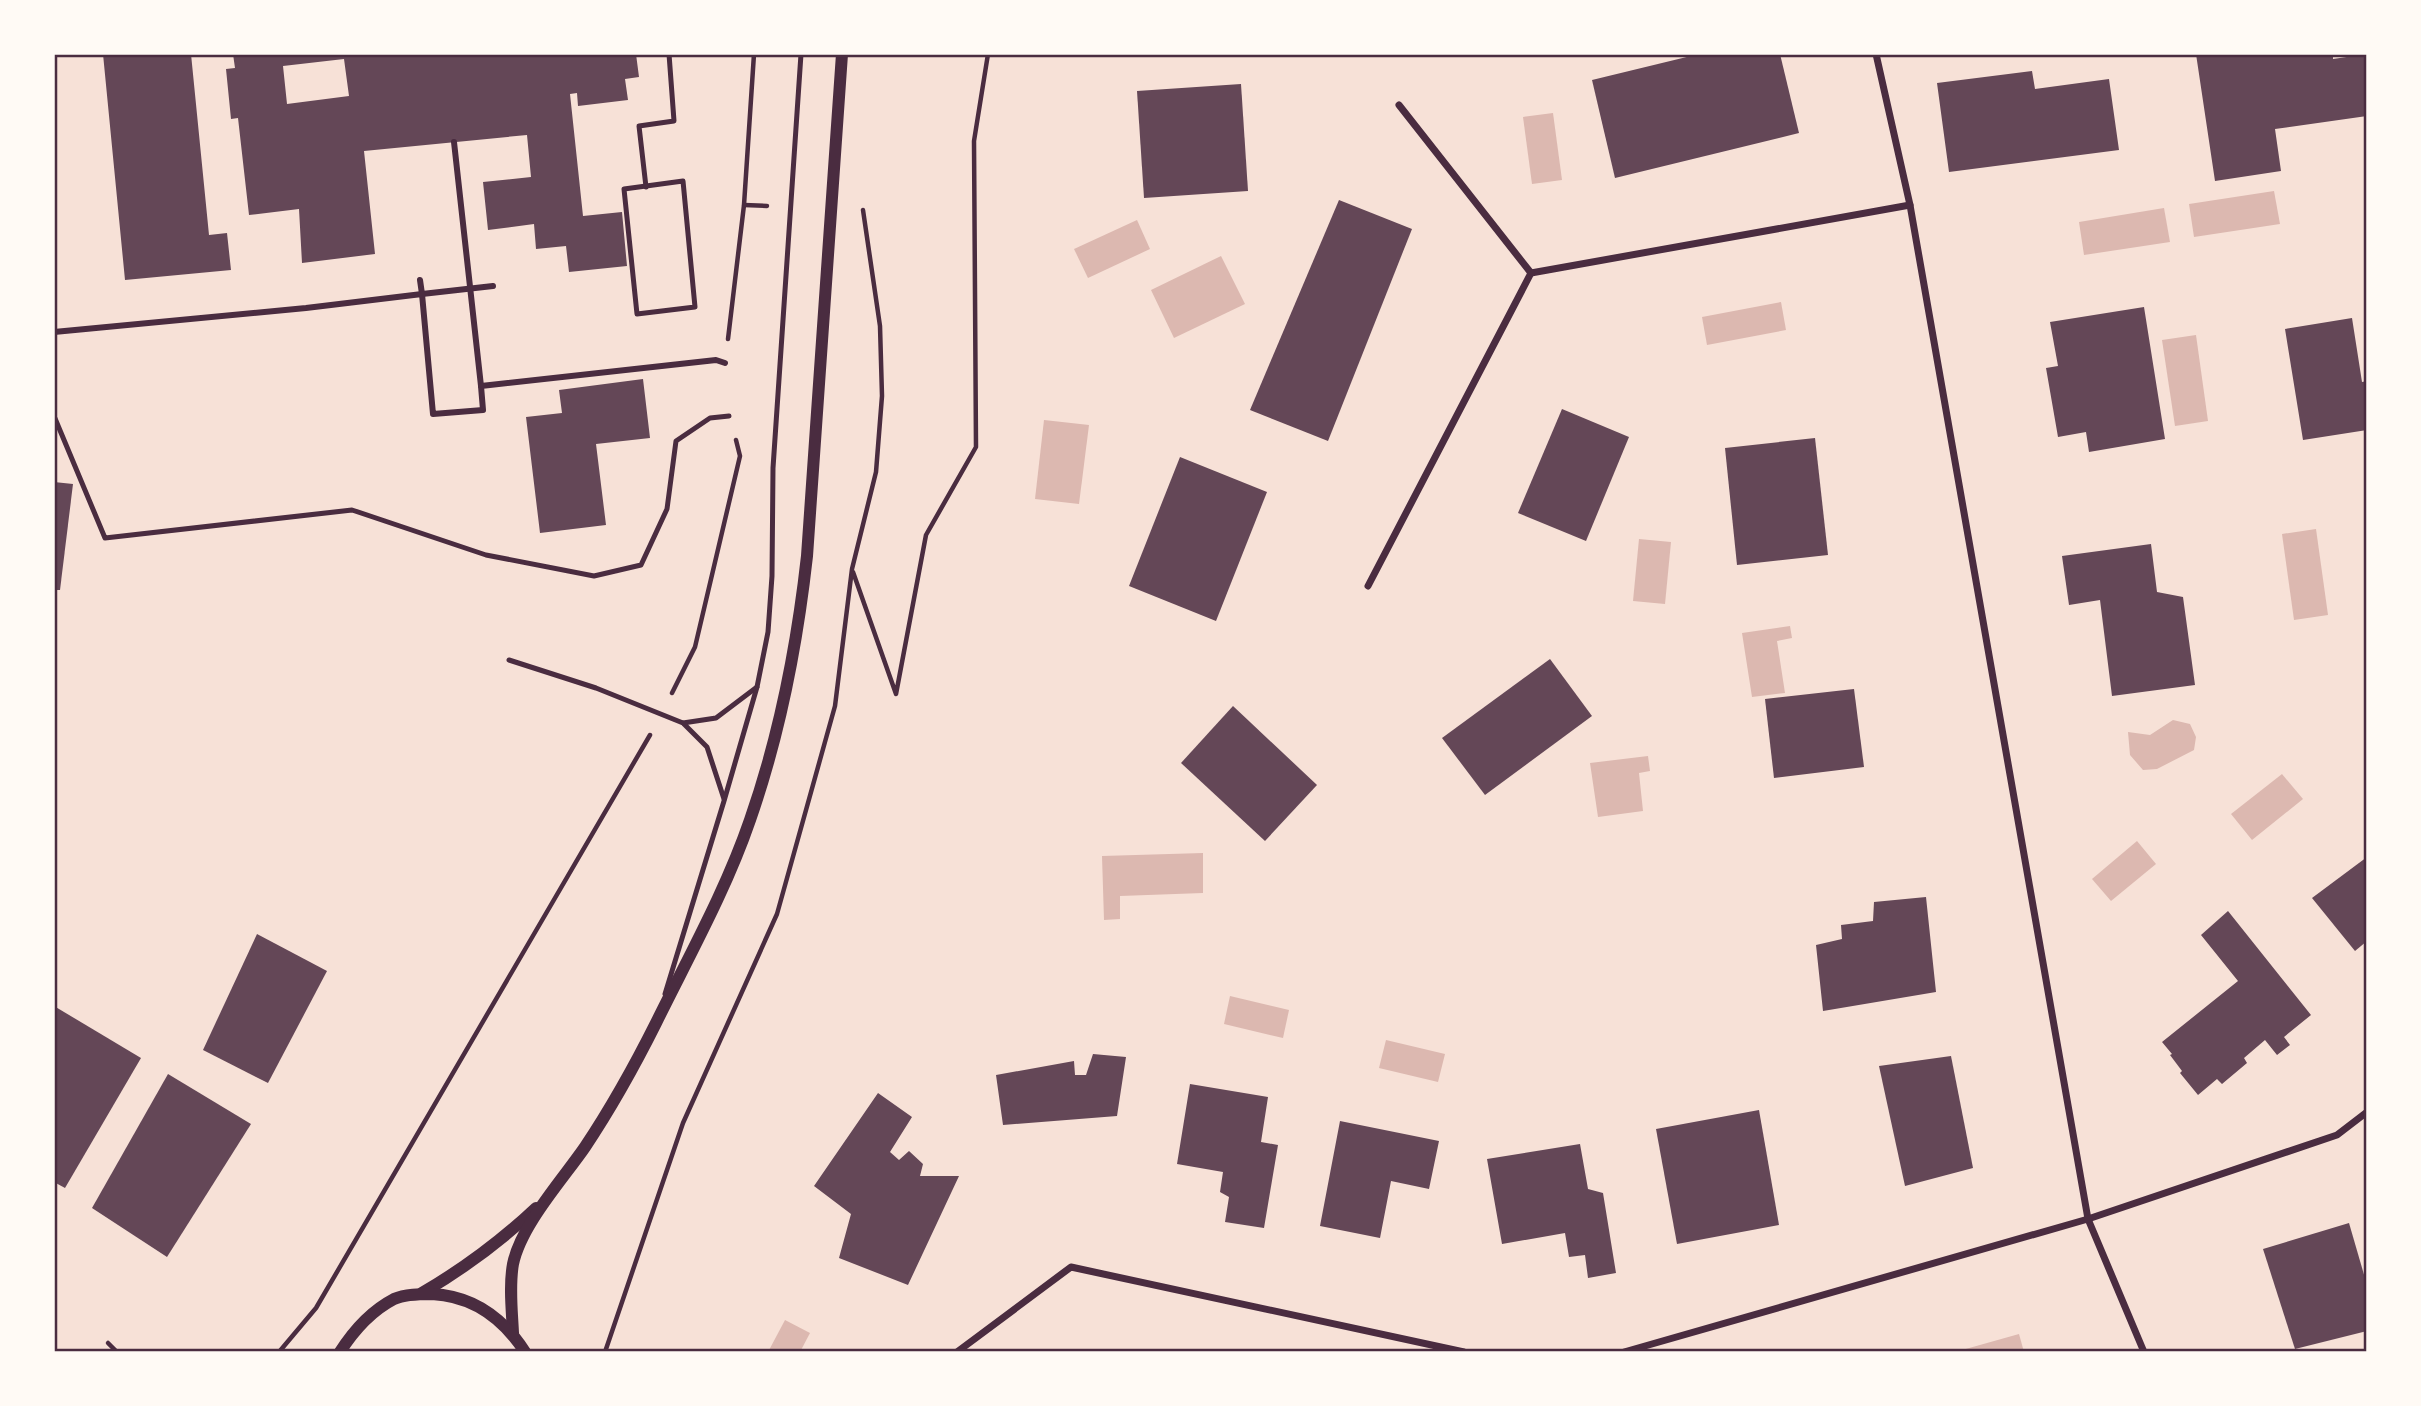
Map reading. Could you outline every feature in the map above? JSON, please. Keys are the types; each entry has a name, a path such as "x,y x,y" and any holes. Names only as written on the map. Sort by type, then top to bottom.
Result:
{"street":[{"path":"513,1333 513,1264 521,1243 546,1198 607,1113 655,1026 724,883 749,821 773,741 790,673 807,556 842,54"},
{"path":"1876,54 1910,205 2088,1219 2144,1352"},
{"path":"1399,104 1531,273"},
{"path":"420,280 433,414 483,410 454,142"},
{"path":"1531,273 1910,205"},
{"path":"1368,586 1531,273"},
{"path":"54,332 306,308 493,286"},
{"path":"481,386 716,360 725,363"},
{"path":"1624,1352 2088,1219 2337,1135 2367,1112"},
{"path":"421,1294 450,1277 505,1237 546,1198"},
{"path":"957,1352 1071,1267 1464,1352"},
{"path":"340,1352 353,1332 372,1314 396,1298 421,1294 448,1295 471,1302 491,1313 513,1333 525,1352"}],"lane":[{"path":"646,187 639,126 674,121 668,54"},
{"path":"655,1026 757,687 768,632 772,576 773,468 801,54"},
{"path":"683,181 695,307 637,314 624,189 646,187 683,181"},
{"path":"54,416 105,538 352,510 486,555 594,576 641,565 667,509 676,441 710,418 729,416"},
{"path":"509,660 596,688 683,723 707,747 724,801"},
{"path":"683,723 716,718 757,687"}],"path":[{"path":"725,363 744,205 754,54"},
{"path":"852,569 896,694 926,536 976,447 974,141 988,54"},
{"path":"744,205 767,206"},
{"path":"279,1352 316,1308 661,715 695,647 740,456 729,416"},
{"path":"108,1343 117,1352"}],"shaded area":[{"path":"1553,113 1562,180 1532,184 1523,117"},
{"path":"2274,191 2280,224 2194,237 2189,204"},
{"path":"2164,208 2170,242 2084,255 2079,222"},
{"path":"1137,220 1150,249 1088,278 1074,249"},
{"path":"1221,256 1245,304 1174,338 1151,290"},
{"path":"1781,302 1786,330 1707,345 1702,317"},
{"path":"2196,335 2208,421 2175,426 2162,340"},
{"path":"1044,420 1089,425 1079,504 1035,499"},
{"path":"2316,529 2328,615 2294,620 2282,534"},
{"path":"1639,539 1671,542 1665,604 1633,601"},
{"path":"1790,626 1792,638 1777,641 1785,693 1752,697 1742,633"},
{"path":"2173,720 2190,724 2196,737 2194,750 2157,769 2143,770 2130,755 2128,732 2150,735"},
{"path":"1648,756 1650,771 1639,773 1643,811 1598,817 1590,763"},
{"path":"2282,774 2303,799 2252,840 2231,814"},
{"path":"2137,841 2156,864 2111,901 2092,879"},
{"path":"1203,853 1203,893 1120,896 1120,919 1104,920 1102,856"},
{"path":"1230,996 1289,1010 1283,1038 1224,1024"},
{"path":"1386,1040 1445,1054 1438,1082 1379,1068"},
{"path":"785,1320 810,1333 800,1352 768,1352"},
{"path":"2019,1334 2024,1352 1955,1352"}],"building":[{"path":"103,54 191,54 209,235 227,233 231,270 125,280"},
{"path":"233,54 636,54 639,77 625,79 628,100 578,106 577,93 570,94 583,216 622,212 627,266 569,272 566,246 536,249 534,224 488,230 483,182 531,177 527,135 364,151 375,254 302,263 299,209 249,215 238,118 231,119 226,69 235,68","holes":["344,59 349,96 287,104 283,66"]},
{"path":"1699,54 1780,54 1799,133 1615,178 1592,80"},
{"path":"2196,54 2333,54 2333,59 2367,54 2367,116 2275,129 2281,171 2215,181"},
{"path":"2032,71 2035,89 2109,79 2119,150 1949,172 1937,83"},
{"path":"1241,84 1248,191 1144,198 1137,91"},
{"path":"1339,200 1412,229 1328,441 1250,410"},
{"path":"2144,307 2165,439 2089,452 2086,432 2058,437 2046,368 2058,366 2050,322"},
{"path":"2352,318 2362,382 2367,381 2367,430 2303,440 2285,329"},
{"path":"643,379 650,438 596,444 606,525 540,533 526,417 562,413 559,390"},
{"path":"1562,409 1629,437 1586,541 1518,513"},
{"path":"1815,438 1828,555 1737,565 1725,448"},
{"path":"1180,457 1267,492 1216,621 1129,586"},
{"path":"54,482 73,484 60,590 54,590"},
{"path":"2151,544 2157,592 2183,597 2195,685 2112,696 2100,600 2069,605 2062,556"},
{"path":"1550,659 1592,716 1485,795 1442,738"},
{"path":"1854,689 1864,767 1774,778 1765,699"},
{"path":"1233,706 1317,785 1265,841 1181,763"},
{"path":"2367,857 2367,941 2355,951 2312,898"},
{"path":"1926,897 1936,992 1823,1011 1816,945 1842,939 1841,925 1873,921 1874,902"},
{"path":"2228,911 2311,1015 2284,1037 2290,1045 2277,1055 2265,1040 2244,1058 2247,1063 2222,1084 2217,1079 2198,1095 2180,1073 2182,1071 2162,1042 2238,981 2201,935"},
{"path":"257,934 327,971 268,1083 203,1050"},
{"path":"54,1006 141,1058 65,1188 54,1182"},
{"path":"1093,1054 1126,1057 1117,1116 1003,1125 996,1075 1074,1061 1075,1075 1086,1075"},
{"path":"1951,1056 1973,1168 1905,1186 1879,1066"},
{"path":"168,1074 251,1124 167,1257 92,1208"},
{"path":"1190,1084 1268,1097 1261,1142 1278,1145 1264,1228 1225,1222 1229,1197 1220,1192 1223,1172 1177,1164"},
{"path":"878,1093 912,1117 890,1152 899,1160 909,1151 923,1164 920,1176 959,1176 908,1285 839,1258 851,1214 814,1186"},
{"path":"1759,1110 1779,1225 1677,1244 1656,1129"},
{"path":"1340,1121 1439,1141 1429,1189 1391,1181 1380,1238 1320,1226"},
{"path":"1580,1144 1588,1189 1603,1193 1616,1273 1588,1278 1585,1255 1569,1257 1565,1233 1502,1244 1487,1159"},
{"path":"2349,1223 2367,1285 2367,1331 2295,1349 2263,1249"}]}
